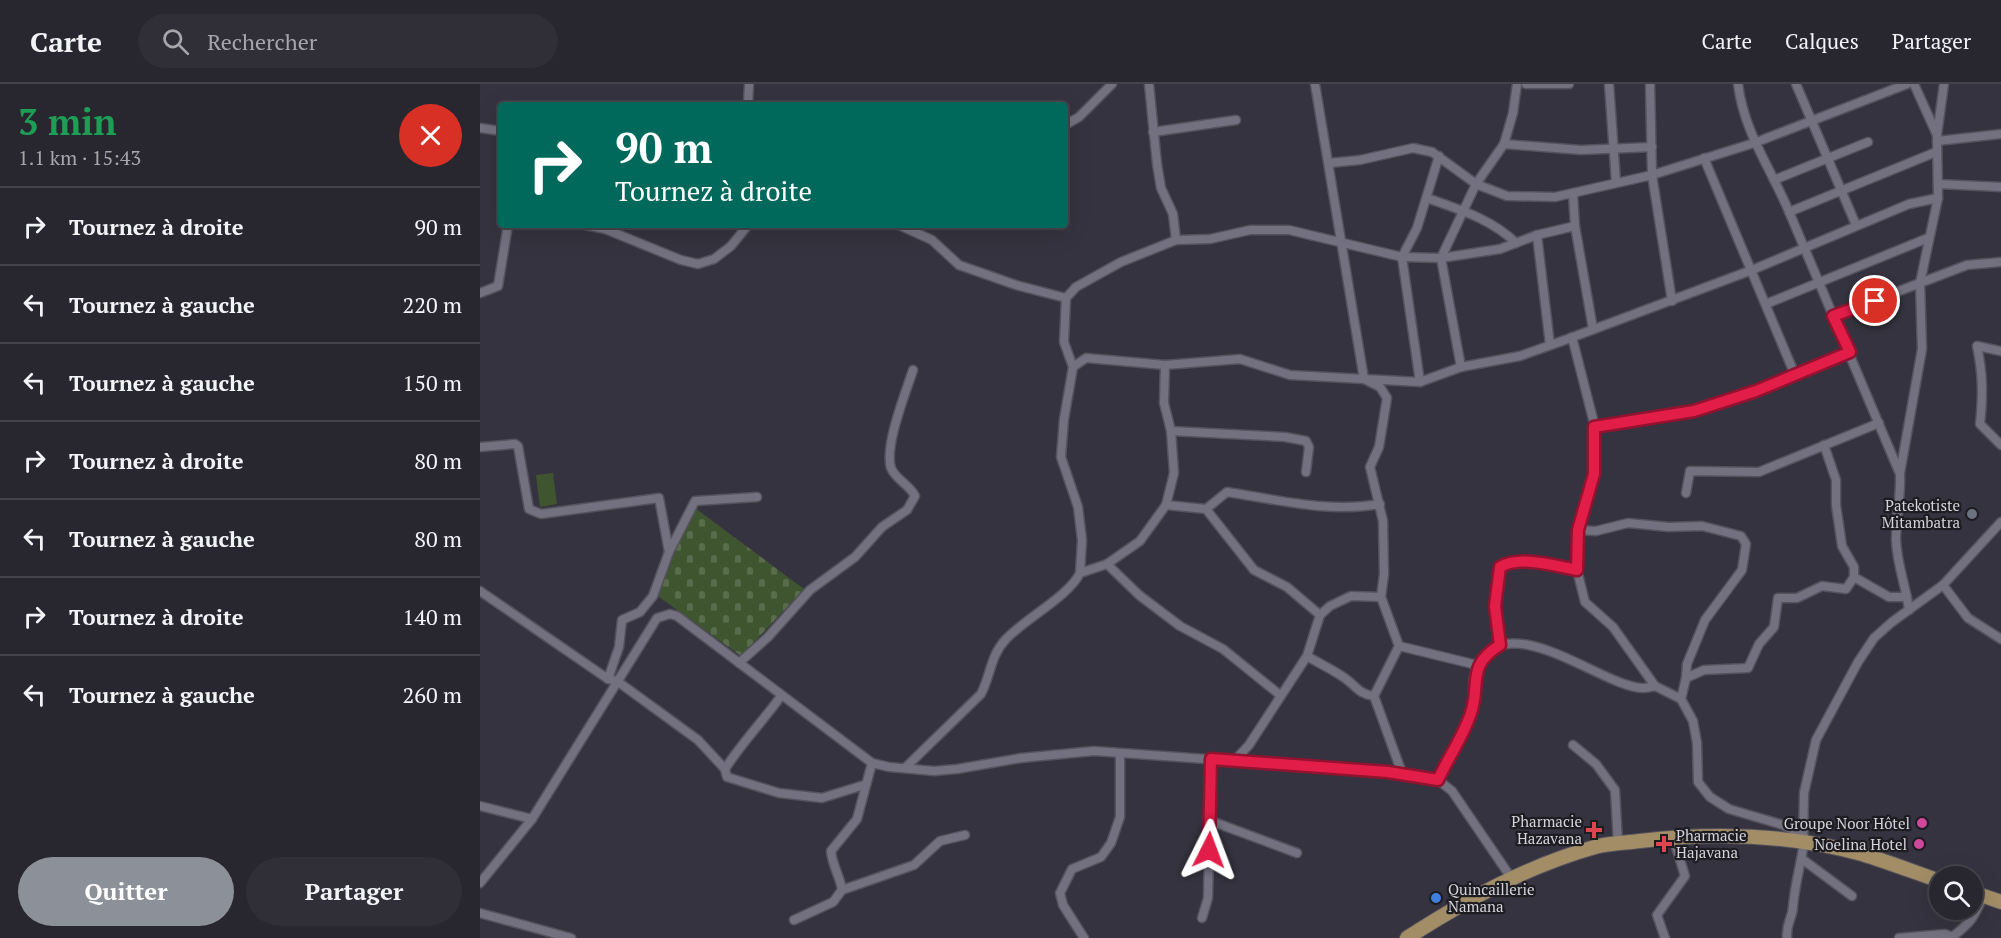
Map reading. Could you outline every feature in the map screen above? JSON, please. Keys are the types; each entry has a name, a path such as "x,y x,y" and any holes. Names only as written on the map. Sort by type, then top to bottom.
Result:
{"main road":[{"path":"1407,938 1467,899 1595,847 1672,837 1730,835 1804,840 1863,854 1929,878"},
{"path":"1983,896 2001,902"}],"street":[{"path":"748,102 749,84"},
{"path":"1068,123 1079,117 1112,84"},
{"path":"1149,84 1161,188 1173,214 1176,240"},
{"path":"1315,84 1364,379"},
{"path":"1461,367 1441,258 1449,238 1466,212 1476,184 1504,144 1513,113 1517,84"},
{"path":"1526,84 1569,84"},
{"path":"1609,84 1616,182"},
{"path":"1650,84 1652,175 1672,301"},
{"path":"1738,84 1741,109 1754,143 1789,212 1900,474"},
{"path":"1796,84 1857,225"},
{"path":"1329,162 1360,160 1413,148 1432,152 1476,184 1507,196 1555,197 1652,175 1754,143 1907,84"},
{"path":"1914,84 1937,138"},
{"path":"1909,610 1900,578 1896,542 1901,497 1900,474 1922,349 1920,283 1938,198 1936,152 1944,84"},
{"path":"1153,132 1236,120"},
{"path":"480,128 498,131"},
{"path":"1937,138 2001,134"},
{"path":"1774,180 1827,156 1868,142"},
{"path":"1504,144 1581,150 1652,147"},
{"path":"1789,212 1936,152"},
{"path":"1420,382 1402,257 1417,228 1439,156"},
{"path":"1704,158 1795,375"},
{"path":"1938,184 2001,186"},
{"path":"1573,194 1575,226 1593,329"},
{"path":"1427,198 1466,212 1505,232 1516,243"},
{"path":"1073,367 1086,358 1165,365 1240,359 1290,375 1420,382 1461,367 1520,356 1752,270 1909,204 1938,198"},
{"path":"905,768 981,694 987,682 995,652 1007,638 1036,611 1074,585 1080,573 1082,540 1078,507 1061,457 1064,419 1073,367 1065,342 1066,298 1076,287 1121,262 1176,240 1210,239 1250,230 1288,230 1402,257 1441,258 1500,249 1537,235 1575,226"},
{"path":"480,293 498,286 508,228"},
{"path":"600,228 681,260 698,264 714,259 731,246 746,228"},
{"path":"906,228 932,240 959,265 1016,285 1066,298"},
{"path":"1537,235 1550,345"},
{"path":"1766,304 1928,238"},
{"path":"1833,316 1967,265 2001,262"},
{"path":"1572,337 1594,427 1594,474 1578,530 1577,570 1585,602 1613,627 1655,686 1681,699 1693,721 1697,743 1698,782 1710,797 1729,809 1783,825 1804,840"},
{"path":"2001,351 1977,346 1983,383 1980,424 2001,445"},
{"path":"1594,427 1694,411 1795,375 1850,352"},
{"path":"1080,573 1107,564 1140,541 1166,505 1174,473 1171,431 1164,403 1165,365"},
{"path":"739,663 768,637 810,590 855,557 882,527 911,506 915,496 910,486 894,472 890,460 893,438 913,370"},
{"path":"1364,379 1380,387 1388,398 1379,447 1370,467 1380,504 1384,564 1381,597 1399,646 1374,696 1402,773"},
{"path":"1686,493 1690,471 1745,474 1759,472 1879,423"},
{"path":"1171,431 1285,437 1306,441 1309,447 1306,472"},
{"path":"480,447 515,444 518,446 529,509 533,513 542,514 659,498 669,552"},
{"path":"1686,678 1704,670 1748,668 1760,644 1773,627 1778,598 1797,598 1822,586 1846,589 1854,577 1854,567 1842,546 1836,505 1836,480 1824,445"},
{"path":"1166,505 1206,509 1227,492 1323,507 1347,508 1380,504"},
{"path":"613,680 622,621 640,612 653,596 669,552 695,501 757,497"},
{"path":"1206,509 1254,570 1287,587 1320,615"},
{"path":"1787,938 1786,924 1794,908 1794,886 1801,874 1804,792 1816,740 1837,698 1874,638 1943,585 2001,522"},
{"path":"1578,530 1596,531 1628,523 1653,527 1702,526 1741,536 1746,544 1742,570 1705,620 1687,664 1681,699"},
{"path":"1500,645 1495,598 1500,567 1508,562 1577,570"},
{"path":"1107,564 1139,595 1180,626 1223,649 1280,695"},
{"path":"1854,577 1889,597 1907,597"},
{"path":"1943,585 1968,618 2001,639"},
{"path":"480,591 698,740 725,769 727,777 778,793 822,798 864,785"},
{"path":"1236,759 1250,745 1307,656 1320,615 1330,606 1351,596 1381,597"},
{"path":"480,883 532,819 613,680 657,618 663,615 677,616 872,763 905,768 957,769 1020,758 1094,751 1236,759 1290,766 1402,773 1438,780 1452,791 1512,879"},
{"path":"1438,780 1471,712 1477,665 1487,653 1500,645 1517,642 1585,664 1609,677 1641,688 1655,686"},
{"path":"1399,646 1477,665"},
{"path":"1307,656 1348,681 1353,688 1364,695 1374,696"},
{"path":"725,769 781,696"},
{"path":"1573,745 1596,764 1616,790 1618,844"},
{"path":"1083,938 1063,905 1060,893 1072,869 1101,857 1112,843 1120,817 1120,754"},
{"path":"1202,918 1209,898 1211,759"},
{"path":"842,890 840,878 832,864 831,851 858,819 864,785 872,763"},
{"path":"480,806 532,819"},
{"path":"1211,821 1297,853"},
{"path":"794,920 834,902 842,890 914,865 940,841 964,835"},
{"path":"1665,938 1657,915 1685,876 1672,837"},
{"path":"1802,859 1852,896"},
{"path":"480,913 571,938"},
{"path":"1899,938 1945,934 1952,937 1964,930 1973,920"}],"green space":[{"path":"553,473 557,504 540,507 536,475"},
{"path":"691,505 804,589 741,656 655,594"}],"place":[{"name":"Patekotiste Mitambatra","path":"1972,514"},
{"name":"Groupe Noor Hôtel","path":"1922,823"},
{"name":"Pharmacie Hazavana","path":"1594,830"},
{"name":"Pharmacie Hajavana","path":"1664,844"},
{"name":"Noelina Hotel","path":"1919,844"},
{"name":"Quincaillerie Namana","path":"1436,898"}],"route":[{"path":"1209,850 1211,759 1236,759 1290,766 1402,773 1438,780 1471,712 1477,665 1487,653 1500,645 1495,606 1495,590 1500,567 1508,562 1577,570 1578,530 1594,474 1594,427 1694,411 1743,396 1850,352 1833,316 1875,301"}]}
